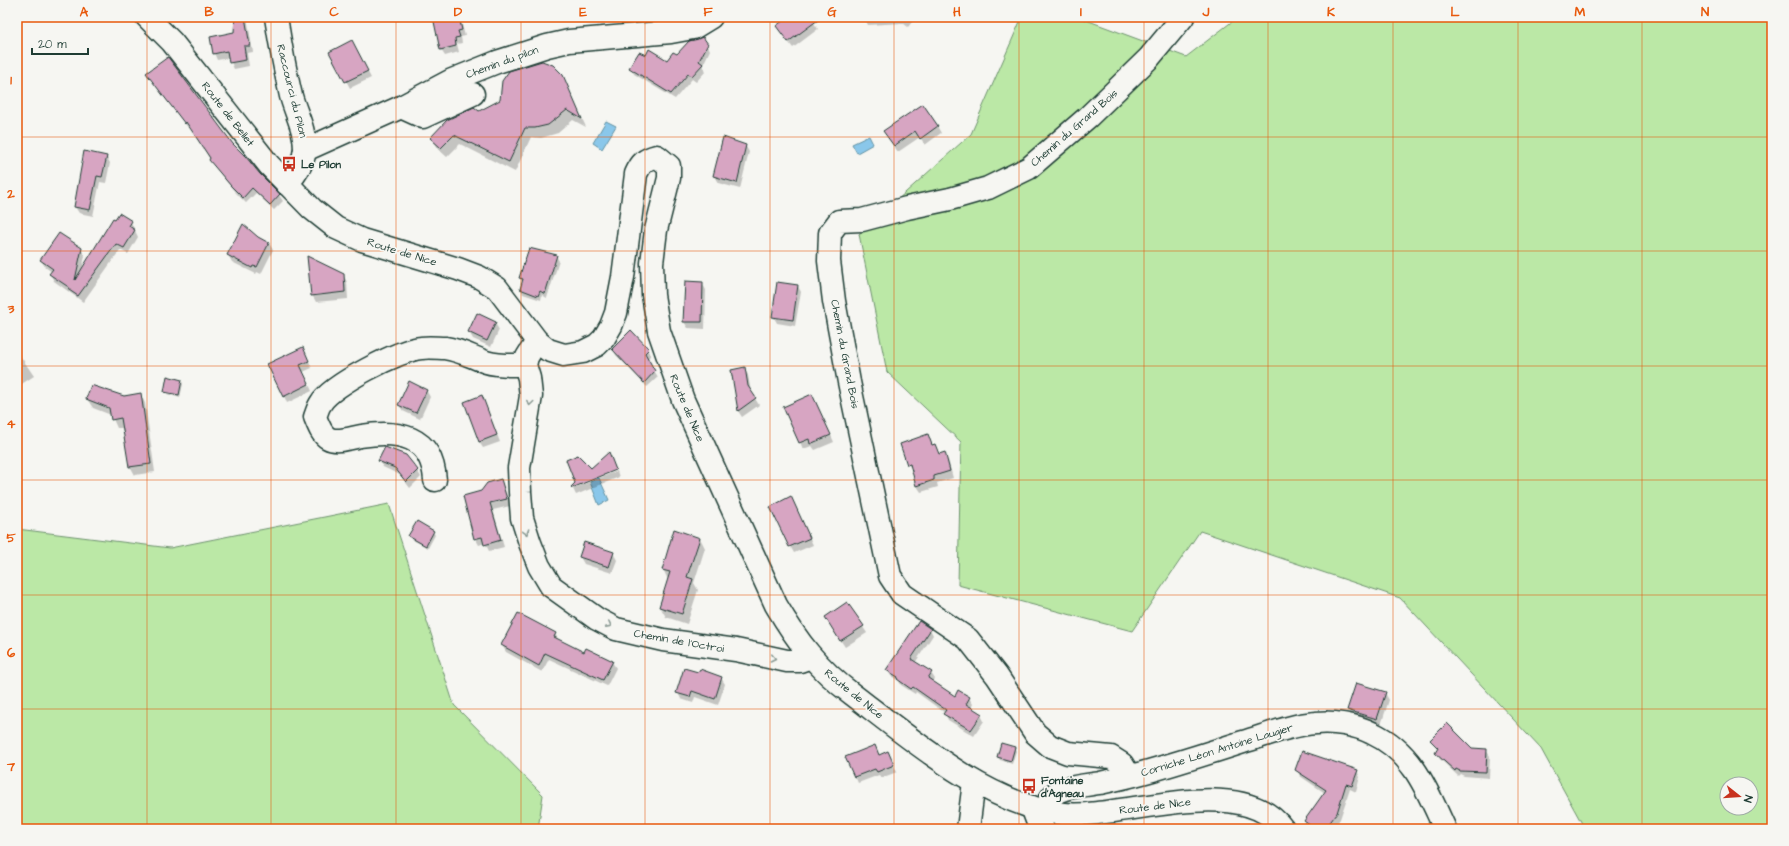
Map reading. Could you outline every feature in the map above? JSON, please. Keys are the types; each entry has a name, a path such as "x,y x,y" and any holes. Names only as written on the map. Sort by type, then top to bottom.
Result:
{"street":[{"name":"Route de Bellet","path":"147,17 172,42 286,184 312,209"},
{"name":"Raccourci du Pilon","path":"276,17 292,97 304,133 305,150 299,168 286,184"},
{"name":"Chemin du pilon","path":"305,150 401,107 452,80 497,62 547,46 569,42 671,32 693,28 712,17"},
{"name":"Chemin du Grand Bois","path":"1129,775 1122,764 1111,757 1068,753 1050,746 1035,733 997,676 968,639 902,594 890,576 849,382 834,301 829,261 830,233 839,221 862,220 907,208 950,199 988,188 1029,168 1088,117 1150,58 1183,17"},
{"path":"401,107 422,117 473,94"},
{"name":"Route de Nice","path":"312,209 336,228 362,240 458,269 479,277 497,288 537,342 548,350 564,354 583,352 597,345 604,338 611,326 619,302 636,174 642,162 650,157 657,156 664,160 669,166 669,178 659,216 652,263 653,294 659,331 683,400 776,605 792,633 811,658 835,681 852,694 974,782 1040,815 1085,814 1188,801 1218,800 1236,802 1259,810 1270,816 1283,829"},
{"path":"435,480 434,468 430,458 424,447 416,441 389,434 335,441 326,437 315,417 321,402 335,389 366,369 384,360 421,348 446,348 464,352 487,362 497,364 525,365 527,357 537,342"},
{"name":"Chemin de l'Octroi","path":"525,365 529,378 531,396 519,468 522,518 539,566 551,586 597,619 624,631 663,640 736,650 787,661 800,661 811,658"},
{"name":"Corniche Léon Antoine Laugier","path":"1040,815 1049,799 1057,792 1065,789 1140,774 1242,743 1287,727 1317,723 1345,724 1371,732 1393,745 1410,763 1426,788 1445,829"},
{"path":"968,829 974,782"}],"green space":[{"path":"1022,17 1078,17 1186,57 1238,17 1772,17 1772,829 1585,829 1541,749 1400,598 1200,531 1132,631 958,585 961,442 887,372 859,234 971,134"},
{"path":"389,504 454,705 543,795 538,829 17,829 17,529 170,548"}],"water":[{"path":"606,121 616,126 602,149 593,143"},
{"path":"869,136 873,144 857,153 852,144"},
{"path":"599,478 609,500 599,505 590,482"}],"building":[{"path":"235,17 245,17 250,46 244,46 246,60 229,63 227,51 213,54 210,37 234,32"},
{"path":"433,17 459,17 462,30 458,31 460,37 455,38 456,46 440,50"},
{"path":"788,17 822,17 788,42 776,26"},
{"path":"703,37 708,44 699,61 703,64 692,76 688,74 671,94 629,68 639,52 646,55 649,49 667,60 673,52 677,54 689,41"},
{"path":"352,40 368,71 345,82 329,52"},
{"path":"168,57 233,144 280,194 270,205 252,188 243,198 231,186 209,160 210,158 186,122 185,124 146,73"},
{"path":"542,61 553,65 563,75 582,119 567,110 548,125 535,128 525,128 509,162 454,135 441,148 430,138 447,120 474,107 479,111 500,100 502,81 509,71"},
{"path":"923,104 938,126 920,139 915,131 894,146 883,131"},
{"path":"723,137 746,145 737,183 713,176"},
{"path":"84,151 107,156 102,177 97,176 90,210 74,207"},
{"path":"119,213 132,221 129,226 135,230 124,248 116,244 78,296 69,290 70,288 49,274 53,269 40,260 59,233 82,248 75,280 113,218 115,219"},
{"path":"243,224 258,237 269,243 257,267 253,266 252,268 227,255"},
{"path":"529,248 557,255 545,294 540,291 538,296 520,289 523,279 519,278"},
{"path":"307,256 344,274 345,292 311,296"},
{"path":"685,281 703,282 702,322 683,322"},
{"path":"777,282 798,285 793,320 772,317"},
{"path":"477,313 496,322 487,341 468,332"},
{"path":"631,330 649,349 645,353 655,371 644,383 612,349"},
{"path":"303,347 309,361 300,365 309,384 283,397 267,364"},
{"path":"745,367 748,386 756,398 738,411 731,370"},
{"path":"167,376 182,380 179,395 164,392"},
{"path":"409,381 427,390 416,413 398,405"},
{"path":"91,385 124,396 141,393 151,464 129,467 121,418 111,420 109,408 86,399"},
{"path":"812,394 831,435 810,444 809,439 799,443 783,407"},
{"path":"482,395 497,435 479,442 464,402"},
{"path":"928,434 932,445 935,444 939,454 945,452 950,471 934,476 934,480 916,486 910,464 907,465 900,444"},
{"path":"385,447 406,455 418,470 406,482 395,468 378,461"},
{"path":"609,452 616,470 572,488 571,487 575,483 566,460 578,455 591,468"},
{"path":"501,479 507,499 490,503 501,540 484,545 482,537 474,539 463,496 481,491 487,483"},
{"path":"791,496 810,538 789,547 770,507"},
{"path":"417,521 434,531 426,546 408,536"},
{"path":"674,529 700,538 687,577 693,579 682,614 659,607 670,572 662,570"},
{"path":"584,542 614,552 609,567 579,557"},
{"path":"847,602 864,626 840,641 825,617"},
{"path":"518,613 556,633 554,637 584,652 586,648 613,661 603,680 545,653 539,666 501,645"},
{"path":"919,621 931,629 911,659 932,672 928,678 955,696 958,690 970,697 966,704 982,714 971,730 943,714 946,710 913,687 911,689 897,679 898,677 886,670"},
{"path":"684,668 698,672 700,669 722,677 715,699 692,691 690,697 676,693"},
{"path":"1356,683 1386,692 1377,719 1347,710"},
{"path":"1447,723 1472,748 1487,749 1486,772 1460,771 1456,769 1455,771 1435,753 1438,748 1430,740"},
{"path":"1001,743 1015,747 1011,761 997,757"},
{"path":"875,745 879,755 888,751 894,765 877,772 875,769 854,777 845,757"},
{"path":"1302,751 1358,770 1352,786 1346,784 1337,813 1325,829 1315,829 1304,821 1326,790 1295,770"}],"place":[{"name":"Le Pilon","path":"289,164"},
{"name":"Fontaine d'Agneau","path":"1029,786"}]}
